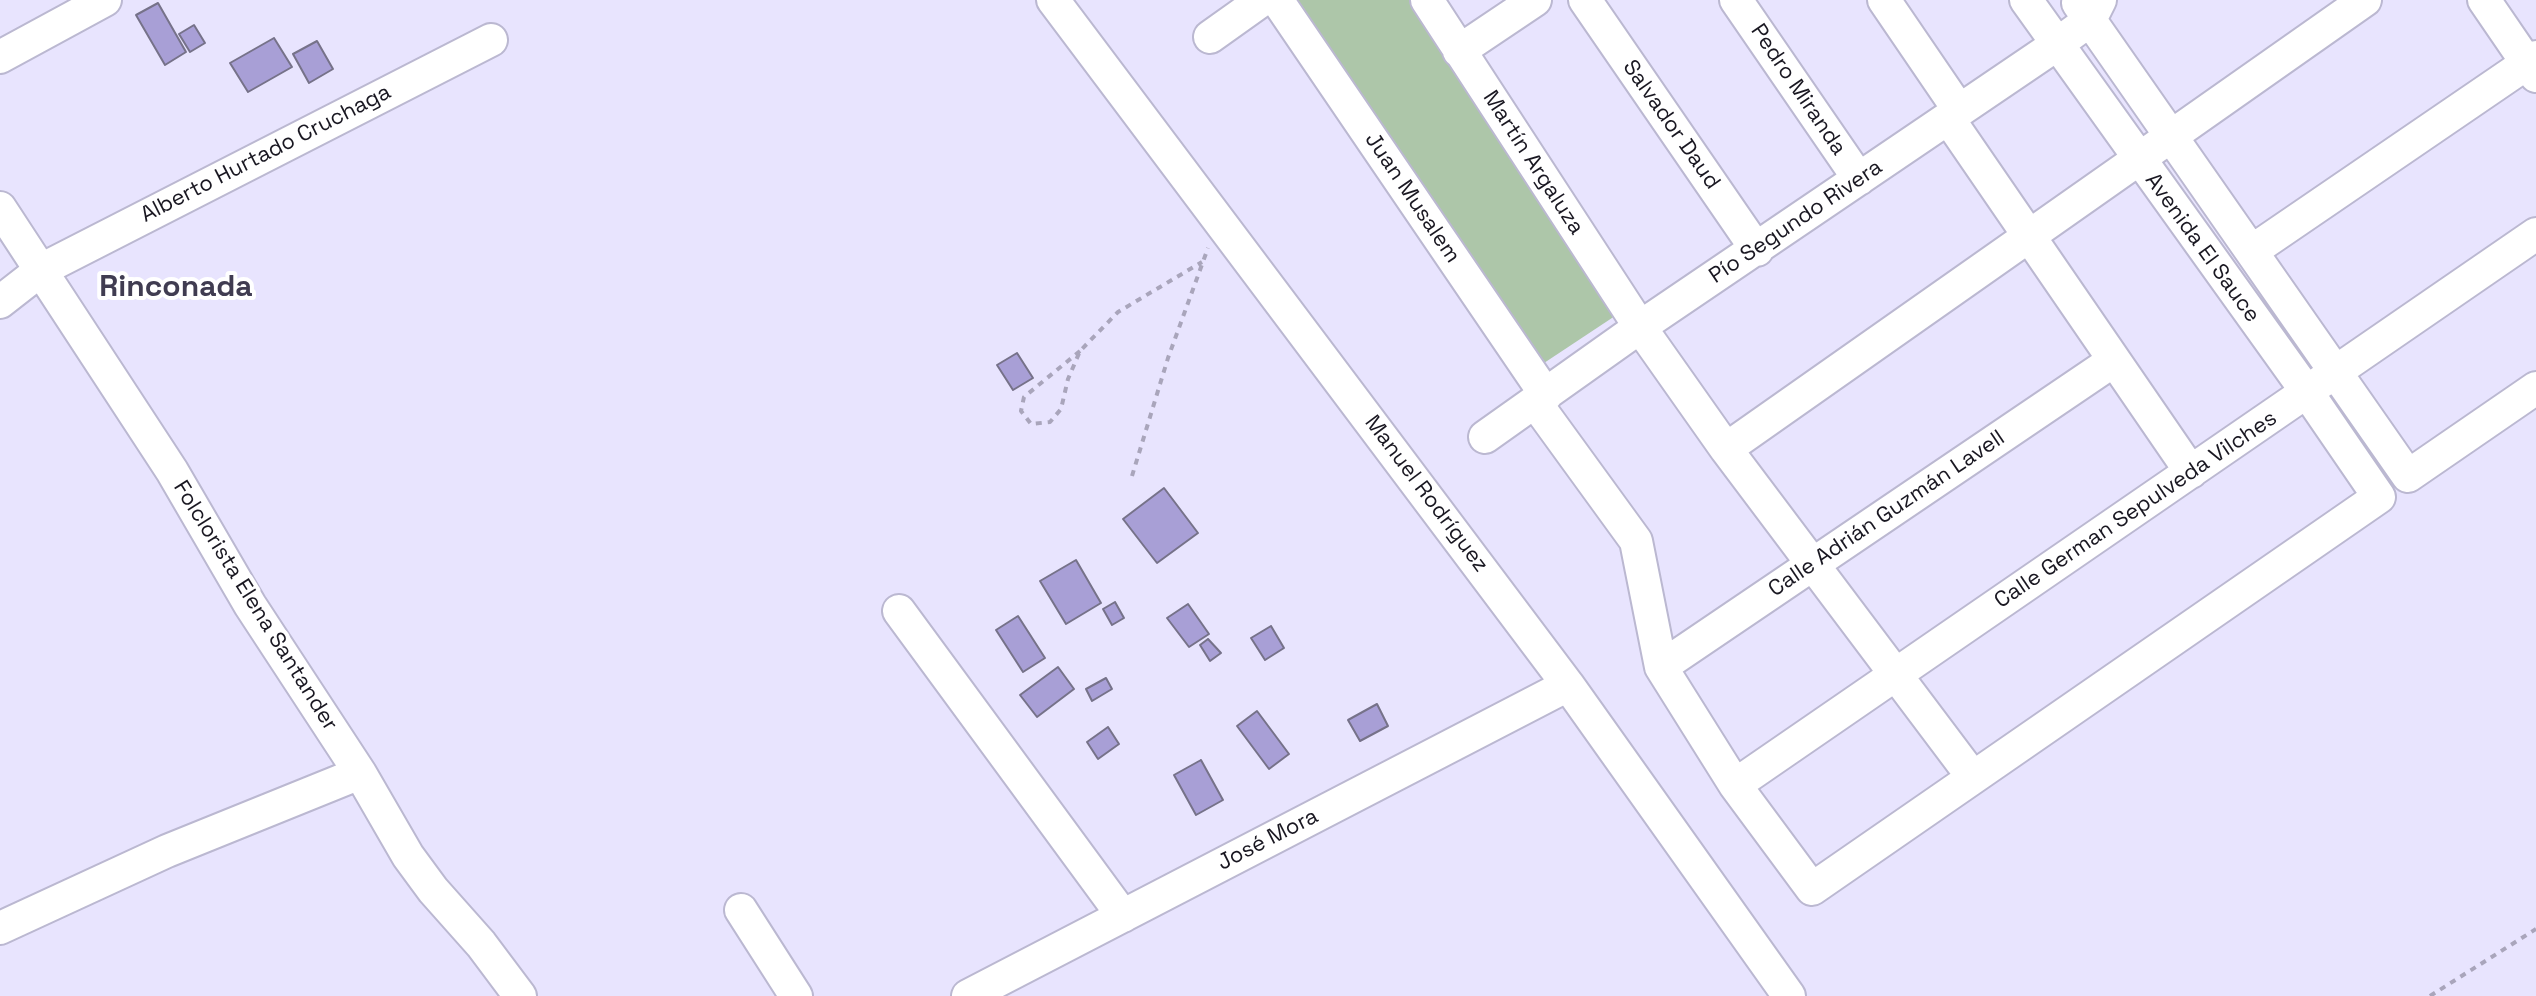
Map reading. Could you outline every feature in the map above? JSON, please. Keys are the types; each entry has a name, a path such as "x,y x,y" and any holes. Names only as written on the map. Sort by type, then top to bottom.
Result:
{"street":[{"path":"0,57 105,0"},
{"name":"Manuel Rodríguez","path":"1053,0 1568,685 1789,996"},
{"path":"1210,37 1262,0"},
{"name":"Juan Musalem","path":"1277,0 1636,541 1661,667"},
{"name":"Martín Argaluza","path":"1427,0 1640,327 1811,565 1972,776"},
{"path":"1459,51 1535,0"},
{"name":"Salvador Daud","path":"1585,0 1757,250"},
{"name":"Pedro Miranda","path":"1736,0 1859,179"},
{"path":"1884,0 2029,236 2191,472"},
{"name":"Avenida El Sauce","path":"1972,776 2379,497 2026,0"},
{"path":"1726,449 2365,0"},
{"path":"2252,251 2533,65 2484,0"},
{"name":"Pío Segundo Rivera","path":"1485,437 1640,327 2056,45 2089,7"},
{"name":"Avenida El Sauce","path":"2089,7 2171,135 2408,476 2536,388"},
{"name":"Alberto Hurtado Cruchaga","path":"0,302 41,270 491,40"},
{"name":"Folclorista Elena Santander","path":"0,208 172,471 250,605 360,773 408,856 520,996"},
{"name":"Calle German Sepulveda Vilches","path":"1735,785 2536,234"},
{"name":"Calle Adrián Guzmán Lavell","path":"1661,667 2113,361"},
{"path":"899,611 1123,916"},
{"path":"1661,667 1735,785 1812,889 1972,776"},
{"name":"José Mora","path":"968,996 1568,685"},
{"path":"0,928 167,851 360,773"},
{"path":"741,910 796,996"}],"path":[{"path":"1132,476 1168,358 1202,262 1221,220"},
{"path":"1080,351 1068,379 1061,409 1050,422 1031,424 1021,411 1024,397 1080,351 1118,312 1202,262"},
{"path":"2430,996 2536,929"}],"green space":[{"path":"1297,0 1412,0 1618,314 1541,365"}],"building":[{"path":"158,3 186,52 165,65 136,15"},
{"path":"194,25 205,43 190,52 179,34"},
{"path":"274,38 292,67 248,92 230,63"},
{"path":"317,41 333,69 309,83 293,54"},
{"path":"1017,353 1033,378 1013,390 997,365"},
{"path":"1164,488 1198,533 1157,563 1123,519"},
{"path":"1076,560 1101,603 1066,624 1040,581"},
{"path":"1115,602 1124,618 1112,625 1103,609"},
{"path":"1188,604 1209,634 1189,647 1167,618"},
{"path":"1018,616 1045,658 1023,672 996,630"},
{"path":"1271,626 1284,648 1265,660 1251,638"},
{"path":"1208,639 1221,653 1210,661 1200,645"},
{"path":"1058,667 1074,689 1037,717 1020,695"},
{"path":"1106,678 1112,689 1092,701 1086,689"},
{"path":"1377,704 1388,726 1360,741 1348,720"},
{"path":"1257,711 1289,754 1269,769 1237,726"},
{"path":"1108,727 1119,744 1098,759 1087,742"},
{"path":"1201,760 1223,800 1196,815 1174,775"}],"district":[{"name":"Rinconada","path":"176,288"}]}
